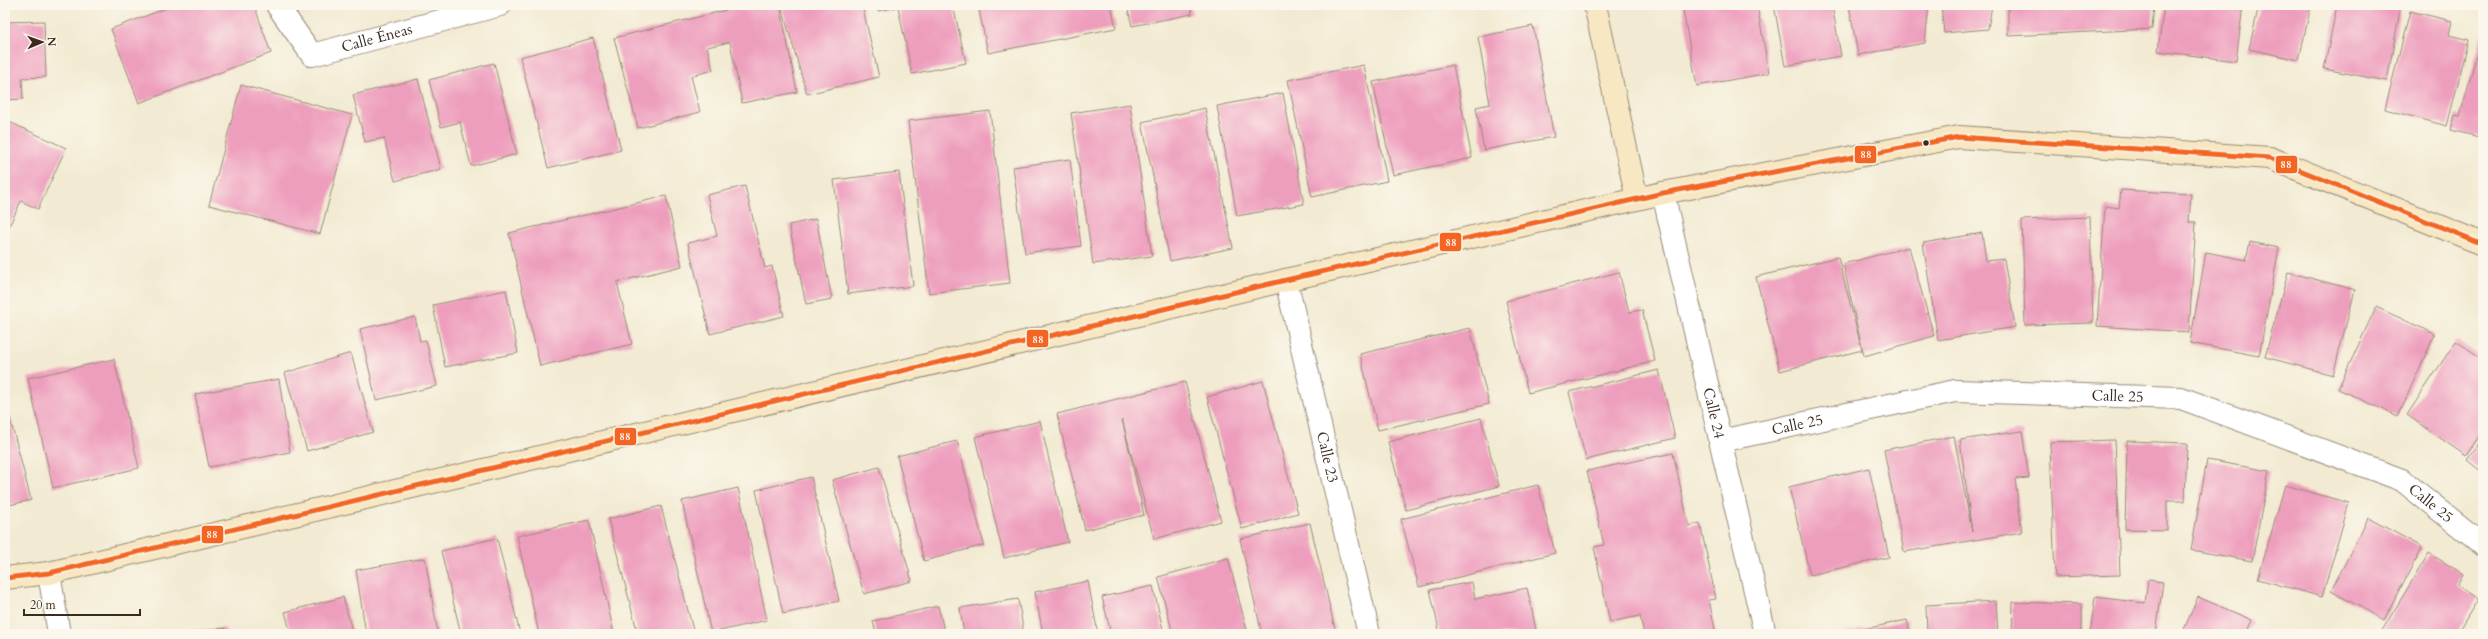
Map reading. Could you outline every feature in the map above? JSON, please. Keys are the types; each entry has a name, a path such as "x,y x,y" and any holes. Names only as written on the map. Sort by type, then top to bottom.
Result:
{"street":[{"name":"Calle Éneas","path":"277,5 312,55 500,5"},
{"path":"1595,5 1637,199"},
{"path":"5,578 49,573 1286,280 1663,193 1959,137 2270,158 2483,244"},
{"name":"Calle 24","path":"1663,193 1765,634"},
{"name":"Calle 23","path":"1286,280 1369,634"},
{"name":"Calle 25","path":"1720,440 1955,391 2181,398 2402,480 2483,545"},
{"path":"49,573 59,634"}],"building":[{"path":"175,5 254,5 271,53 139,103 111,29"},
{"path":"746,5 780,5 797,92 742,103 730,42 707,47 713,70 691,76 700,112 638,128 614,38"},
{"path":"781,5 862,5 879,77 807,94"},
{"path":"877,5 953,5 966,63 912,74 898,7 878,11"},
{"path":"978,5 1111,5 1116,28 988,53"},
{"path":"1127,5 1191,5 1192,14 1132,26"},
{"path":"1682,5 1757,5 1769,73 1697,86"},
{"path":"1774,5 1832,5 1841,56 1785,66"},
{"path":"1849,5 1929,5 1925,43 1858,55"},
{"path":"1941,5 1992,5 1988,29 1944,33"},
{"path":"2008,5 2154,5 2152,29 2008,36"},
{"path":"2164,5 2243,5 2236,61 2158,51"},
{"path":"2259,5 2311,5 2299,60 2249,49"},
{"path":"2337,5 2401,5 2387,81 2324,69"},
{"path":"2410,11 2452,21 2449,35 2469,40 2447,126 2385,109"},
{"path":"44,21 46,77 22,78 23,99 5,100 5,22"},
{"path":"1533,26 1554,137 1484,150 1476,107 1490,104 1478,37"},
{"path":"2483,31 2483,138 2451,130 2455,115 2460,116"},
{"path":"593,38 621,150 548,168 520,57"},
{"path":"494,63 517,154 471,166 460,122 441,127 429,80"},
{"path":"1364,65 1387,181 1312,197 1288,80"},
{"path":"1453,65 1472,158 1393,175 1373,82"},
{"path":"418,79 441,169 395,181 384,138 365,142 353,95"},
{"path":"241,85 352,115 320,234 209,205"},
{"path":"1283,93 1304,204 1237,216 1217,106"},
{"path":"1130,104 1152,256 1093,264 1071,113"},
{"path":"1205,108 1233,248 1170,261 1142,122"},
{"path":"990,111 1010,283 929,293 908,121"},
{"path":"5,120 66,148 38,209 21,201 5,235"},
{"path":"1070,159 1081,246 1025,253 1013,167"},
{"path":"899,172 913,286 848,294 834,180"},
{"path":"745,186 765,268 772,266 784,316 710,334 688,243 717,236 707,195"},
{"path":"2121,190 2191,194 2189,222 2196,222 2189,332 2097,326 2105,206 2119,208"},
{"path":"666,196 682,266 617,282 632,344 540,366 509,233"},
{"path":"2090,217 2093,323 2025,325 2022,220"},
{"path":"816,219 832,299 806,304 789,225"},
{"path":"1982,233 1986,261 2004,259 2015,327 1938,340 1923,243"},
{"path":"2250,242 2279,248 2259,356 2190,343 2206,252 2246,260"},
{"path":"1909,247 1934,336 1864,356 1843,264"},
{"path":"1838,257 1862,350 1780,371 1756,277"},
{"path":"1619,272 1629,312 1642,310 1655,361 1528,393 1506,301"},
{"path":"2288,272 2355,290 2333,375 2265,357"},
{"path":"506,290 518,353 445,367 433,305"},
{"path":"2376,307 2435,334 2398,416 2338,389"},
{"path":"415,317 420,341 426,340 437,386 376,400 360,329"},
{"path":"1470,328 1489,404 1378,430 1360,354"},
{"path":"2456,341 2483,359 2483,430 2466,456 2407,415"},
{"path":"351,353 373,432 307,451 285,373"},
{"path":"114,359 139,468 53,488 28,378"},
{"path":"1659,370 1675,438 1586,460 1569,392"},
{"path":"279,379 290,452 209,467 195,394"},
{"path":"1263,381 1298,513 1242,529 1207,397"},
{"path":"1185,382 1221,521 1154,539 1122,419 1144,515 1085,530 1057,414"},
{"path":"8,410 31,500 5,506 5,411"},
{"path":"1481,418 1499,486 1406,510 1388,442"},
{"path":"1040,421 1068,542 1004,558 975,437"},
{"path":"2022,431 2029,478 2015,479 2022,532 1904,552 1884,450 1954,436 1972,532 1960,440"},
{"path":"2483,438 2483,473 2467,460"},
{"path":"2115,440 2120,575 2055,577 2050,442"},
{"path":"957,441 984,545 924,561 897,456"},
{"path":"2127,441 2187,443 2185,501 2167,501 2167,530 2125,529"},
{"path":"1673,453 1689,526 1700,523 1716,599 1709,600 1716,634 1644,634 1640,616 1610,622 1594,547 1604,545 1587,471"},
{"path":"2207,460 2269,471 2252,561 2191,550"},
{"path":"879,467 912,581 864,594 832,480"},
{"path":"1869,468 1889,557 1810,575 1789,487"},
{"path":"811,477 839,601 783,614 756,490"},
{"path":"1538,485 1555,553 1419,587 1401,519"},
{"path":"2285,485 2349,503 2322,597 2258,579"},
{"path":"738,488 767,620 711,633 682,501"},
{"path":"661,506 694,634 638,634 608,519"},
{"path":"2368,518 2422,547 2384,620 2331,591"},
{"path":"589,520 614,634 539,634 517,536"},
{"path":"1310,523 1335,629 1315,634 1262,634 1240,539"},
{"path":"497,538 520,634 461,634 441,551"},
{"path":"2429,553 2463,574 2457,585 2478,599 2457,634 2380,634"},
{"path":"425,558 438,634 366,634 356,570"},
{"path":"1228,558 1248,634 1173,634 1158,577"},
{"path":"2148,580 2163,582 2156,634 2090,634 2095,597 2145,603"},
{"path":"1088,581 1098,634 1043,634 1035,592"},
{"path":"1472,582 1475,599 1527,588 1537,634 1440,634 1430,590"},
{"path":"1153,586 1164,634 1111,634 1102,597"},
{"path":"343,597 353,634 291,634 285,612"},
{"path":"2198,597 2252,620 2246,634 2182,634"},
{"path":"1018,599 1024,634 964,634 960,608"},
{"path":"1996,601 1998,634 1927,634 1926,605"},
{"path":"2013,602 2082,604 2082,634 2012,634"},
{"path":"938,606 945,634 876,634 873,621"},
{"path":"1907,620 1910,634 1846,634 1846,633"},
{"path":"225,628 226,634 186,634 186,633"}],"transit line":[{"name":"88","path":"5,578 49,573 1286,280 1663,193 1959,137 2270,158 2483,244"}]}
